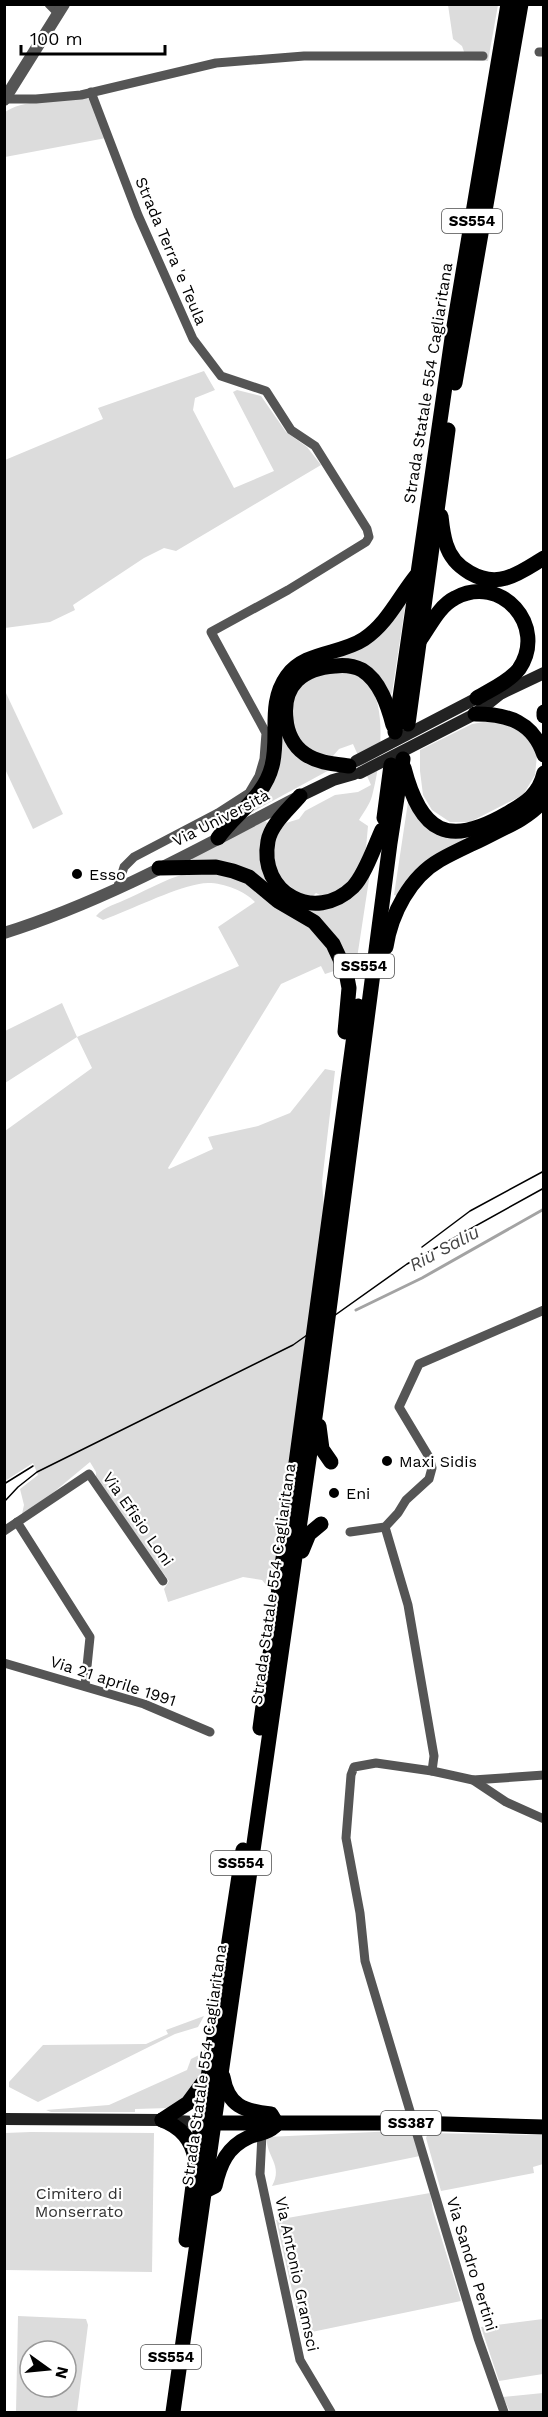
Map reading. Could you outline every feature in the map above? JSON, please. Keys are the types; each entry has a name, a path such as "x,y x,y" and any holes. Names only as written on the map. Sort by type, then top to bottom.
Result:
{"main road":[{"name":"Strada Statale 554 Cagliaritana","path":"399,729 416,576 452,338 508,4"},
{"name":"Strada Statale 554 Cagliaritana","path":"399,729 418,643 456,381 521,4"},
{"path":"438,503 446,545 459,566 470,573 491,579 505,579 543,558"},
{"path":"218,838 226,827 254,801 272,766 276,699 288,675 315,656 348,648 366,638 381,625 400,595 416,576"},
{"path":"418,643 446,605 464,594 477,591 490,592 516,606 528,628 528,645 524,660 512,676 477,698"},
{"path":"354,768 320,762 295,746 286,727 285,708 288,693 296,681 309,670 344,665 362,670 382,694 399,729"},
{"name":"Via Università","path":"300,796 469,713 502,693 543,673"},
{"name":"Via Università","path":"469,713 477,698 502,693"},
{"path":"469,713 501,715 516,720 528,728 538,742 543,755"},
{"name":"Strada Statale 554 Cagliaritana","path":"323,1305 345,1102 382,830 399,763"},
{"name":"Strada Statale 554 Cagliaritana","path":"173,2412 203,2192 208,2074 375,961 399,763"},
{"path":"399,763 417,807 436,825 447,831 459,832 471,831 528,801 537,791 543,773"},
{"path":"300,796 275,825 268,839 267,860 273,879 284,892 299,901 320,904 341,897 356,885 382,830"},
{"path":"375,961 386,950 393,918 402,900 422,874 439,860 515,823 533,811 543,800"},
{"path":"159,868 216,867 249,877 278,901 314,922 333,944 346,972 349,988 337,1093 345,1102"},
{"name":"Strada Statale 554 Cagliaritana","path":"164,2412 195,2168 223,2068 316,1410 319,1334"},
{"path":"316,1410 322,1449 332,1462"},
{"path":"293,1571 309,1534 321,1524"},
{"path":"203,2192 215,2186 223,2157 232,2148 249,2137 268,2133 278,2124 271,2114 245,2110 233,2101 224,2082 223,2068"},
{"path":"162,2120 188,2103 200,2090 208,2074"},
{"path":"4,2119 162,2120 207,2123"},
{"path":"162,2120 175,2126 189,2141 194,2154 195,2168"},
{"name":"SS387","path":"207,2123 414,2123 543,2127"}],"street":[{"path":"5,100 61,9 49,4"},
{"path":"5,100 36,99 91,92 216,63 314,56 483,56"},
{"name":"Strada Terra 'e Teula","path":"91,92 138,215 192,339 221,376 266,392 291,430 315,446 368,529 369,537 366,542 288,590 211,632 266,734 264,759 259,776 249,793 218,813 134,857 124,867 120,887"},
{"name":"Via Università","path":"4,933 58,915 105,895 300,796"},
{"path":"350,1532 385,1527 406,1500 429,1479 432,1468 429,1457 399,1407 419,1364 543,1310"},
{"name":"Via Efisio Loni","path":"17,1522 49,1503 89,1474 163,1581"},
{"path":"4,1531 17,1522 90,1637 85,1686"},
{"path":"385,1527 408,1605 434,1756 432,1771 473,1780 543,1775"},
{"name":"Via 21 aprile 1991","path":"4,1663 144,1704 210,1732"},
{"name":"Via Sandro Pertini","path":"432,1771 376,1763 354,1767 351,1775 346,1838 360,1912 365,1961 478,2338 504,2412"},
{"path":"473,1780 506,1802 543,1819"},
{"name":"Via Antonio Gramsci","path":"262,2134 260,2174 300,2360 331,2412"}],"green space":[{"path":"448,5 498,5 488,61 467,60 462,46 453,39"},
{"path":"85,97 91,100 106,138 5,157 4,113 20,105"},
{"path":"204,371 215,390 195,398 193,410 234,488 274,471 233,392 237,390 261,396 286,432 307,447 321,465 176,551 164,548 144,558 73,605 75,610 50,622 5,628 5,460 103,419 98,408"},
{"path":"406,600 390,695 382,680 322,661"},
{"path":"339,671 362,678 374,694 380,722 380,754 372,796 359,820 368,826 366,848 353,883 324,897 316,893 312,897 298,893 278,876 272,846 278,830 286,823 299,819 305,811 335,795 358,792 371,785 353,744 339,749 332,757 317,753 302,742 293,724 293,703 302,685 317,675"},
{"path":"5,691 63,814 33,829 5,769"},
{"path":"490,721 506,722 525,732 537,755 535,775 523,795 470,822 450,822 432,810 423,795 420,750 472,724"},
{"path":"279,729 333,768 245,816"},
{"path":"408,802 447,835 467,839 421,865 398,896 394,895"},
{"path":"265,821 269,824 270,885 193,861 191,858"},
{"path":"196,871 237,876 316,931 340,969 325,974 321,966 281,984 168,1168 213,1149 208,1137 258,1126 290,1113 325,1069 335,1071 322,1182 324,1208 273,1593 262,1580 243,1577 168,1602 164,1589 169,1581 96,1479 96,1472 90,1462 43,1501 22,1514 24,1505 20,1489 38,1475 33,1463 5,1481 5,1131 92,1068 77,1037 239,966 218,927 255,902 244,893 229,887 213,883 199,884 163,895 103,920 96,916 111,906 187,873"},
{"path":"370,873 354,978 301,906 333,903 350,898 364,884"},
{"path":"62,1003 77,1037 5,1083 5,1031"},
{"path":"212,2013 206,2065 195,2089 169,2108 135,2109 135,2112 51,2112 46,2110 109,2105 187,2070 191,2059 203,2053"},
{"path":"204,2016 198,2027 175,2034 38,2102 9,2087 9,2082 43,2045 146,2044 168,2034 166,2030"},
{"path":"396,2131 414,2134 420,2156 272,2186 276,2172 267,2137"},
{"name":"Cimitero di Monserrato","path":"5,2133 154,2133 152,2272 5,2270"},
{"path":"428,2133 543,2135 543,2164 533,2167 534,2173 441,2191 426,2138"},
{"path":"430,2193 433,2211 461,2301 302,2334 276,2220"},
{"path":"18,2316 86,2319 88,2325 77,2412 16,2412"},
{"path":"543,2319 543,2374 499,2381 481,2327"},
{"path":"543,2393 543,2412 510,2412 503,2397"}],"waterway":[{"name":"Riu Saliu","path":"356,1310 422,1278 544,1209"}],"tram line":[{"path":"422,1247 470,1211 544,1171"},
{"path":"4,1502 37,1472 293,1345 407,1264 544,1188"},
{"path":"4,1484 33,1466"}],"place":[{"name":"Esso","path":"77,874"},
{"name":"Maxi Sidis","path":"387,1461"},
{"name":"Eni","path":"334,1493"}]}
